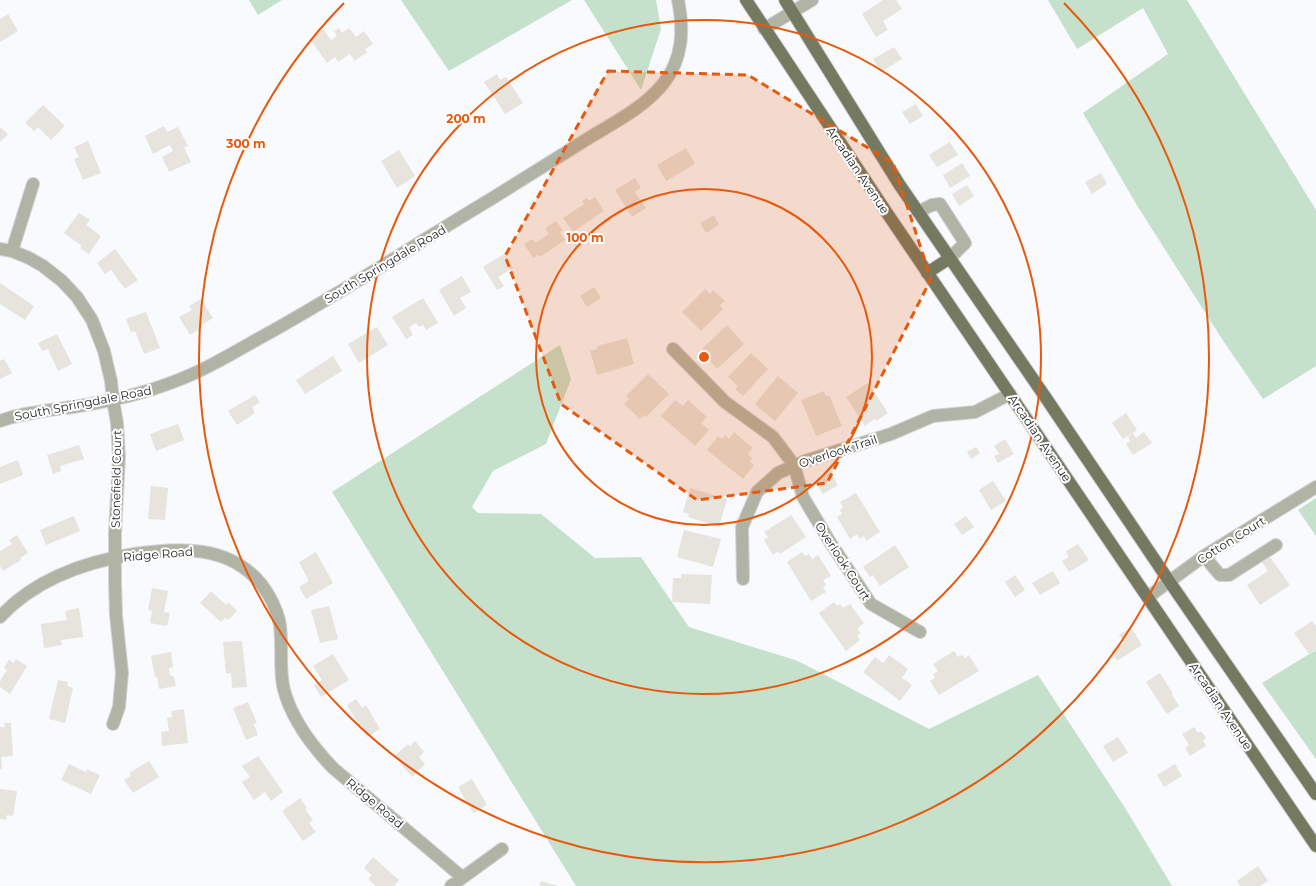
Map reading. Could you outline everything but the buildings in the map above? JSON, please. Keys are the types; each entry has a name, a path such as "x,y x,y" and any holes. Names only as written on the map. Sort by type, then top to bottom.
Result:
{"main road":[{"name":"Arcadian Avenue","path":"746,0 928,273 1316,846"},
{"path":"785,0 899,184 1316,794"},
{"path":"928,273 950,258"}],"street":[{"name":"South Springdale Road","path":"0,421 40,411 142,394 175,382 210,366 357,281 637,108 655,92 675,66 682,36 682,23 678,0"},
{"path":"764,29 812,0"},
{"path":"6,250 33,184"},
{"path":"918,212 932,205 940,204 965,243 950,258"},
{"name":"Stonefield Court","path":"6,250 29,258 42,266 62,281 77,297 92,320 104,351 112,381 119,457 115,558 116,615 122,673 119,707 113,724"},
{"path":"673,349 725,402 773,437 794,465"},
{"name":"Overlook Trail","path":"743,579 742,527 757,492 778,473 805,461 891,434 933,416 975,412 1010,394"},
{"name":"Overlook Court","path":"794,465 803,497 830,542 871,604 920,632"},
{"name":"Cotton Court","path":"1148,597 1204,556 1316,487"},
{"path":"1204,556 1220,575 1229,575 1276,545"},
{"name":"Ridge Road","path":"0,617 18,600 41,583 72,569 115,558 163,551 194,550 209,552 232,560 256,578 274,604 279,619 281,634 281,674 284,689 289,705 306,736 317,751 334,768 462,877"},
{"path":"451,886 502,849"}],"highlighted area":[{"path":"608,71 748,75 893,163 931,279 827,483 697,500 561,404 505,256"}],"green space":[{"path":"249,0 282,0 258,15"},
{"path":"401,0 572,0 449,71"},
{"path":"584,0 656,0 661,29 641,90"},
{"path":"1048,0 1187,0 1316,210 1316,366 1263,399 1222,339 1138,207 1083,113 1168,54 1143,8 1077,49"},
{"path":"560,345 571,379 546,444 493,471 472,507 478,513 541,514 595,558 641,557 689,627 798,661 929,729 1038,675 1127,811 1172,886 576,886 332,492"},
{"path":"1316,498 1316,536 1298,510"},
{"path":"1316,650 1316,759 1262,683"}]}
